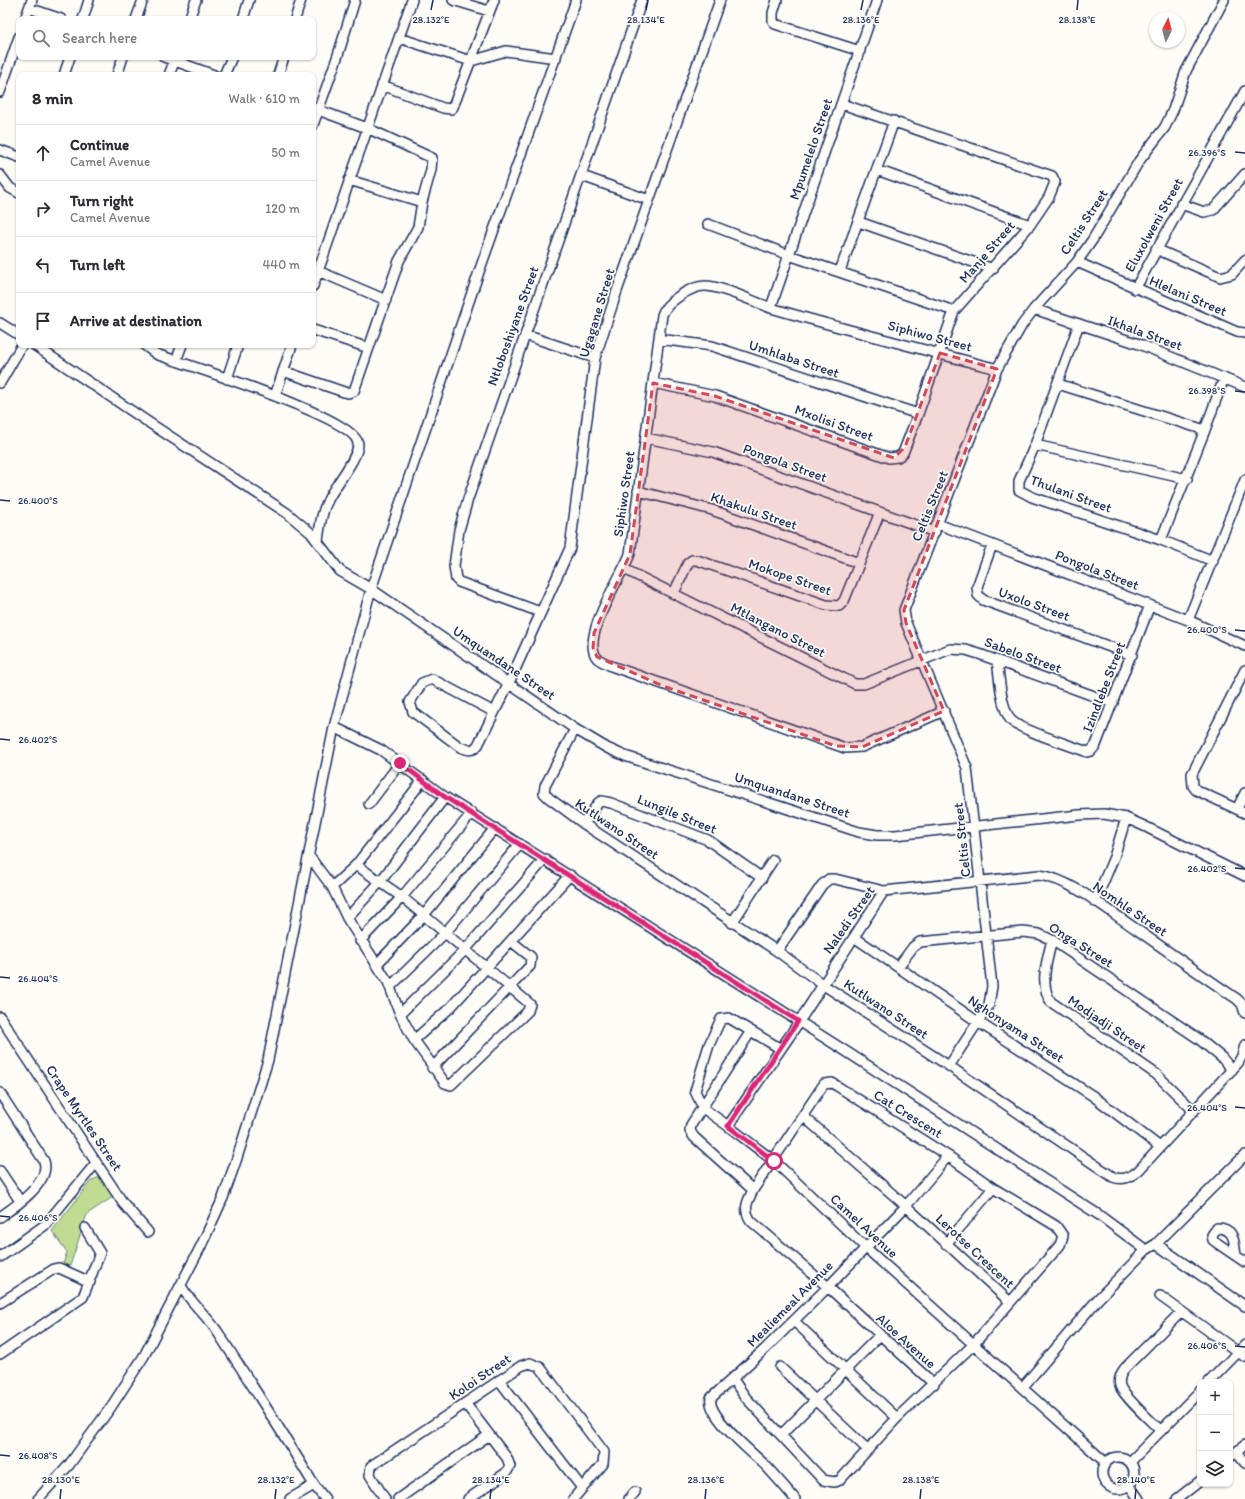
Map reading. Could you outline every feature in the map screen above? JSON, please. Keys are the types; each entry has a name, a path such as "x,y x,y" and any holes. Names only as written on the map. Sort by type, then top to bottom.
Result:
{"street":[{"path":"84,16 89,0"},
{"path":"137,16 143,0"},
{"path":"190,16 196,0"},
{"path":"244,16 249,0"},
{"path":"296,16 301,0"},
{"path":"284,371 344,392 351,393 356,388 399,261 418,227 422,202 431,170 432,158 367,128 316,109 338,55 355,0"},
{"path":"316,278 318,272 317,259 349,180 412,0"},
{"path":"453,0 489,12"},
{"path":"382,85 443,108 451,108 455,103 494,0"},
{"path":"38,1499 69,1465 111,1407 144,1356 181,1286 223,1198 262,1082 334,727 371,589 480,269 576,0"},
{"name":"Ntloboshiyane Street","path":"540,612 463,585 456,580 454,573 459,530 468,499 582,176 642,0"},
{"path":"778,0 773,13 772,21 775,24 860,51"},
{"name":"Celtis Street","path":"949,1066 989,1005 992,996 992,986 974,828 973,805 967,768 906,623 904,610 937,528 997,369 1013,338 1034,309 1077,262 1100,227 1139,161 1170,118 1186,71 1224,0"},
{"name":"Ugagane Street","path":"494,712 432,680 422,682 410,702 413,712 460,747 468,750 474,749 478,745 509,683 572,543 595,358 717,1"},
{"name":"Mpumelelo Street","path":"771,307 860,51 874,1"},
{"path":"26,16 30,4 55,16"},
{"path":"399,38 471,61 513,51 556,58"},
{"path":"0,92 2,80 16,45"},
{"path":"65,72 69,60"},
{"path":"117,72 122,60"},
{"path":"170,72 175,60"},
{"path":"177,60 207,72"},
{"path":"225,72 231,60"},
{"path":"279,72 283,60"},
{"name":"Eluxolweni Street","path":"1135,289 1245,91"},
{"name":"Manje Street","path":"842,104 1052,176 1055,182 1054,188 1030,225 993,269 954,311"},
{"path":"840,272 894,121"},
{"path":"0,150 16,155"},
{"path":"877,170 1030,225"},
{"path":"1181,204 1204,212 1213,210 1245,174"},
{"path":"582,176 649,200"},
{"path":"349,180 422,202"},
{"path":"1,181 16,191"},
{"path":"859,222 993,269"},
{"path":"708,224 789,255 954,311"},
{"path":"1156,249 1220,277 1232,274 1245,260"},
{"name":"Hlelani Street","path":"1077,262 1135,289 1237,332 1245,333"},
{"path":"318,272 386,300"},
{"name":"Siphiwo Street","path":"944,711 862,747 845,748 611,666 597,657 593,648 593,638 600,618 624,569 632,542 662,315 667,305 702,286 712,287 771,307 997,369"},
{"name":"Ikhala Street","path":"1034,309 1168,355 1245,387"},
{"name":"Mxolisi Street","path":"653,383 706,393 730,400 889,458 898,457 903,453 918,414 954,311"},
{"path":"0,323 16,333"},
{"name":"Thulani Street","path":"1079,324 1035,445 1019,481 1021,492 1161,540 1213,561"},
{"path":"316,331 369,348"},
{"path":"525,335 595,358"},
{"name":"Umhlaba Street","path":"659,339 712,346 918,414"},
{"path":"0,383 20,348"},
{"name":"Umquandane Street","path":"38,348 277,506 304,526 318,541 340,571 371,589 575,729 607,748 625,756 859,832 877,835 895,835 974,828 1094,814 1126,818 1245,876"},
{"path":"148,348 156,354 275,396 340,426 354,435 357,440 357,449 323,510 318,541"},
{"path":"176,361 181,348"},
{"path":"227,379 237,348"},
{"path":"275,396 291,348"},
{"path":"1161,540 1187,479 1224,378"},
{"path":"1058,384 1205,430"},
{"name":"Pongola Street","path":"646,438 713,452 880,512 992,545 1188,620 1245,646"},
{"path":"1035,445 1187,479"},
{"path":"1188,620 1245,480"},
{"name":"Khakulu Street","path":"638,491 712,510 859,563"},
{"name":"Mokope Street","path":"674,593 688,563 692,560 697,560 826,605 836,606 842,604 880,512"},
{"name":"Uxolo Street","path":"992,545 977,587 978,595 983,600 1132,654"},
{"name":"Mtlangano Street","path":"624,569 855,684 864,684 922,660"},
{"name":"Izindlebe Street","path":"997,661 1005,708 1011,721 1024,728 1087,752 1094,749 1150,605"},
{"name":"Sabelo Street","path":"922,660 950,649 956,648 966,650 1113,703"},
{"path":"1245,670 1192,774 1192,779 1196,790 1241,811 1245,793"},
{"path":"334,727 369,743 400,763 445,797 545,859 1099,1215 1146,1250"},
{"name":"Kutlwano Street","path":"575,729 545,786 544,793 584,824 732,923 777,951 822,984 949,1066 1120,1180 1132,1175 1232,1070 1242,1056 1245,1045"},
{"path":"369,804 400,763"},
{"path":"332,887 356,865 423,780"},
{"path":"346,918 380,882 445,797"},
{"name":"Lungile Street","path":"584,824 598,803 601,801 611,803 708,840 762,878"},
{"path":"360,941 402,897 472,813"},
{"path":"1095,902 1114,857 1126,818"},
{"path":"376,965 424,915 495,828"},
{"path":"390,987 445,933 520,844"},
{"path":"309,856 332,887 346,918 390,987 400,1014 414,1040 432,1068 446,1085 451,1085 528,1011 530,1006 529,1002 510,988 402,897 356,865"},
{"path":"400,1014 465,950 545,859"},
{"path":"732,923 773,860"},
{"path":"414,1040 442,1017 570,875"},
{"name":"Nomhle Street","path":"980,880 1039,875 1047,876 1071,886 1241,1000 1245,1013"},
{"path":"777,951 822,885 829,880 835,878 884,891"},
{"name":"Naledi Street","path":"822,984 884,891 980,880"},
{"name":"Onga Street","path":"898,967 913,947 920,942 986,935 1039,934 1052,940 1199,1039 1222,1058 1232,1070"},
{"name":"Nghonyama Street","path":"854,936 978,1022 1099,1100 1160,1147"},
{"name":"Modjadji Street","path":"1052,940 1047,961 1045,982 1051,1002 1156,1074 1194,1111"},
{"path":"432,1068 528,969 532,961 529,955 511,941"},
{"path":"728,1126 781,1049 822,984"},
{"name":"Crape Myrtles Street","path":"0,1017 123,1203 148,1232"},
{"path":"703,1108 696,1097 696,1085 719,1023 722,1019 729,1018 781,1049"},
{"path":"751,1031 691,1126 691,1134 753,1190"},
{"name":"Cat Crescent","path":"774,1161 821,1087 824,1084 832,1083 948,1156 906,1206 865,1247"},
{"path":"0,1093 47,1168 29,1195 0,1216"},
{"name":"Camel Avenue","path":"703,1108 774,1161 865,1247 1106,1463"},
{"name":"Lerotse Crescent","path":"804,1116 906,1206 1010,1302 1060,1245 1064,1236 1060,1230 1049,1221 993,1188 948,1156"},
{"path":"1022,1388 1098,1299 1146,1250 1156,1244 1245,1155"},
{"name":"Aloe Avenue","path":"732,1378 746,1398 782,1434 823,1480 829,1482 840,1480 897,1418 934,1384 879,1336 828,1287 751,1221 746,1214 746,1204 753,1190 774,1161"},
{"path":"0,1257 45,1225 96,1163"},
{"path":"0,1171 20,1202"},
{"path":"946,1244 993,1188"},
{"path":"0,1354 83,1298 100,1253 85,1228"},
{"path":"1156,1244 1245,1306"},
{"name":"Mealiemeal Avenue","path":"795,1499 767,1467 736,1438 711,1407 710,1400 712,1396 794,1321 865,1247"},
{"path":"1236,1256 1245,1262"},
{"path":"0,1303 54,1269 60,1268 90,1282"},
{"path":"181,1286 191,1302 212,1325 253,1386 314,1485 325,1499"},
{"path":"1160,1296 1181,1312 1243,1351 1212,1379"},
{"path":"934,1384 973,1345 1010,1302"},
{"path":"1161,1431 1126,1394 1120,1385 1119,1380 1125,1368 1181,1312"},
{"path":"794,1321 844,1370 897,1418"},
{"path":"782,1434 879,1336"},
{"name":"Koloi Street","path":"385,1499 370,1475 371,1466 500,1380 530,1362 537,1365 604,1452 605,1458 603,1464 572,1499"},
{"path":"780,1367 868,1450"},
{"path":"500,1380 582,1488"},
{"path":"1130,1462 1197,1394"},
{"path":"465,1403 507,1458 510,1466 509,1470 468,1499"},
{"path":"398,1499 489,1435"},
{"path":"1245,1445 1233,1454 1245,1463"},
{"path":"1115,1457 1126,1459 1130,1462 1134,1471 1134,1476 1129,1485 1119,1489 1109,1486 1103,1477 1102,1472 1106,1463 1115,1457"},
{"path":"1182,1498 1197,1484"},
{"path":"290,1499 314,1485"},
{"path":"1129,1485 1139,1499"}],"highlighted area":[{"path":"940,353 997,369 904,610 906,623 944,711 862,747 836,746 663,686 597,657 593,648 594,633 630,554 653,383 715,396 894,458 905,447"}],"green space":[{"path":"99,1177 103,1178 116,1195 87,1214 70,1266 63,1264 67,1252 52,1231 91,1181"}],"route":[{"path":"400,763 445,797 545,859 798,1021 781,1049 736,1112 728,1126 774,1161"}]}
